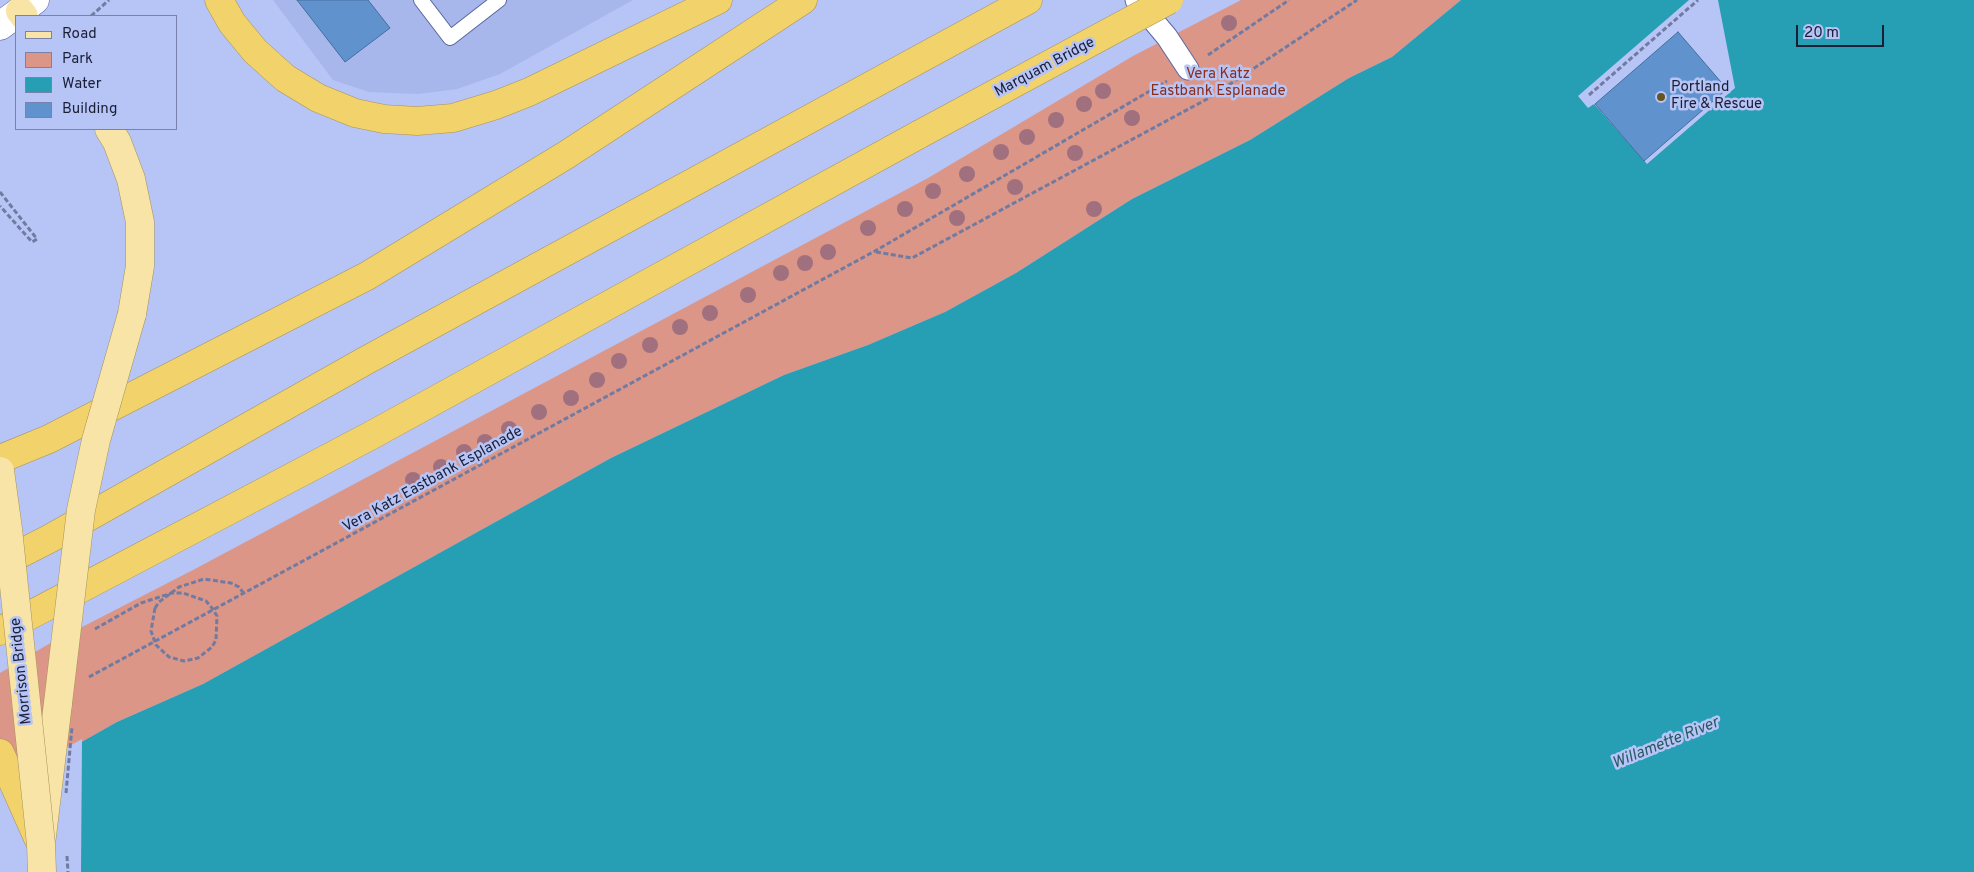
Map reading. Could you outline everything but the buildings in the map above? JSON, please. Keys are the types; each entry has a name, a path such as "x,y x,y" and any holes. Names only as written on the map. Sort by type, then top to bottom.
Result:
{"highway":[{"path":"220,0 232,24 255,51 293,83 318,98 355,113 384,119 417,121 453,118 529,92 718,0"},
{"path":"0,459 58,434 367,276 566,155 803,0"},
{"path":"0,564 49,539 365,361 1028,0"},
{"name":"Marquam Bridge","path":"0,631 370,436 920,134 1170,0"},
{"path":"0,753 54,846"}],"main road":[{"path":"54,846 81,510 96,440 132,314 140,266 140,222 132,179 117,142 110,130"},
{"name":"Morrison Bridge","path":"0,471 54,846 42,872"}],"street":[{"path":"1136,0 1167,37 1188,69"}],"lane":[{"path":"421,0 450,38 498,0"}],"path":[{"path":"92,15 109,0"},
{"name":"Vera Katz Eastbank Esplanade","path":"84,681 875,252 1188,69 1289,0"},
{"path":"875,252 912,258 1209,98 1357,0"},
{"path":"1589,95 1698,0"},
{"path":"0,192 36,239 32,242 0,206"},
{"path":"87,631 93,631 141,603 172,593 183,593 206,601 217,616 218,632 212,647 198,658 191,660 168,657 156,646 151,631 155,608 165,596 179,587 204,579 231,583 245,595"},
{"path":"66,794 73,718"},
{"path":"54,846 68,872"}],"shaded area":[{"path":"273,0 633,0 500,74 457,89 418,94 369,92 333,80"}],"green space":[{"name":"Vera Katz Eastbank Esplanade","path":"1241,0 1461,0 1392,57 1349,78 1250,140 1132,199 1016,273 945,312 868,345 784,375 611,458 203,684 117,722 0,788 0,673 47,645 193,570 928,178 1133,56"}],"water":[{"name":"Willamette River","path":"1461,0 1974,0 1974,872 0,872 0,788 117,722 203,684 611,458 784,375 868,345 945,312 1016,273 1132,199 1250,140 1349,78 1392,57"}],"pier":[{"path":"1689,0 1718,0 1735,88 1647,164 1594,104 1588,108 1578,96"},
{"path":"82,739 81,872 0,872 0,785"}],"place":[{"name":"Portland Fire & Rescue","path":"1661,97"}]}
